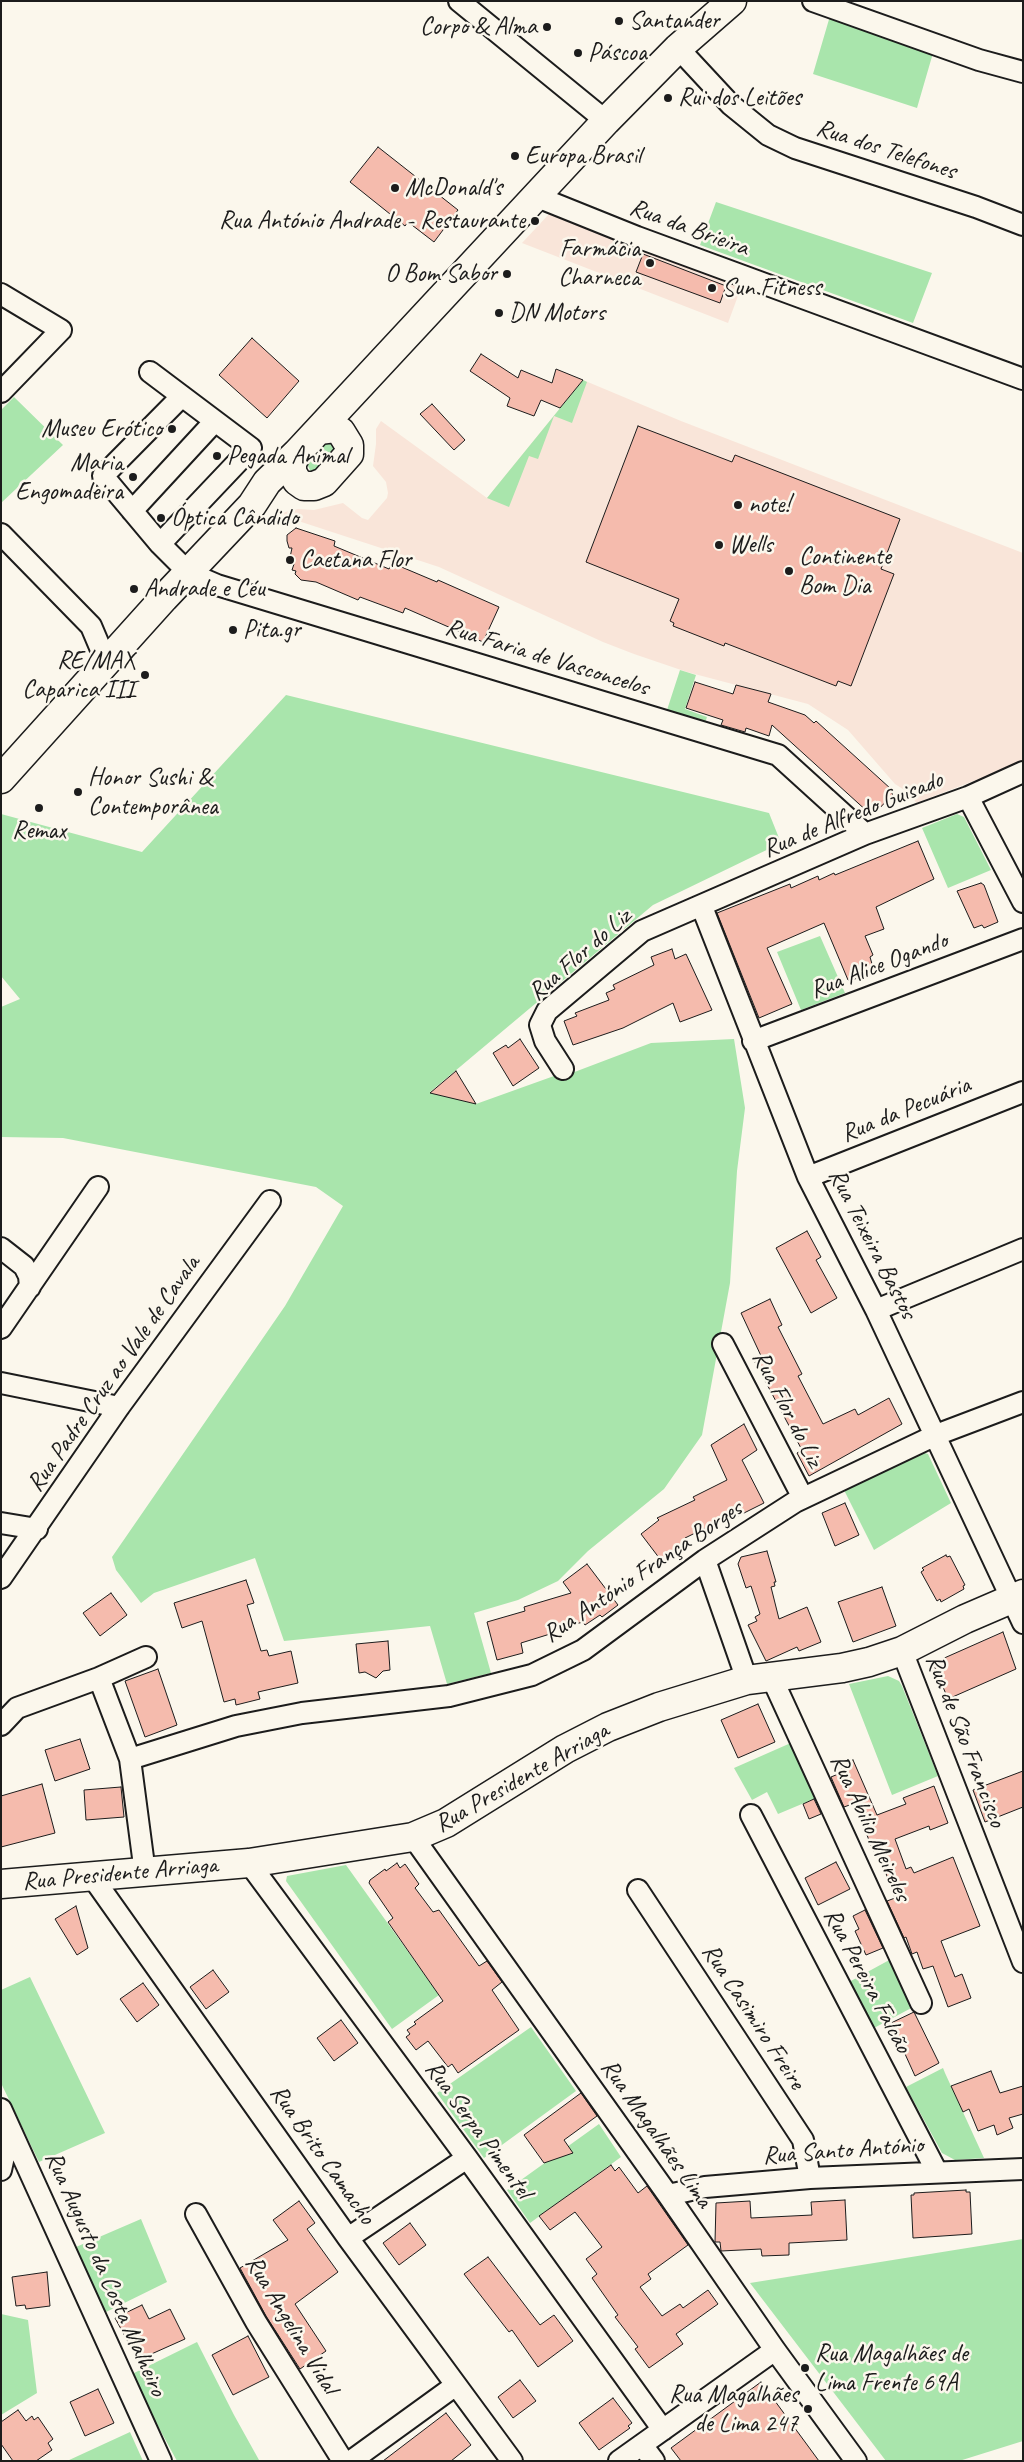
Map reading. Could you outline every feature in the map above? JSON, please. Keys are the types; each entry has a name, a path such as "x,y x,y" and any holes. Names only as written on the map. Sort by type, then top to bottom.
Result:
{"main road":[{"path":"6,768 101,669 252,505 266,482 319,430 535,196 678,48 732,1"},
{"path":"252,505 324,482 344,462 349,454 349,445 370,374"},
{"path":"319,430 335,428 342,432 349,445"},
{"path":"297,453 292,463 292,472 297,481 304,486 314,486"},
{"name":"Rua Presidente Arriaga","path":"1,1884 93,1878 249,1863 413,1837 446,1823 565,1749 608,1727 658,1707 759,1678 842,1668 902,1651 1018,1596"}],"street":[{"path":"459,1 606,121"},
{"path":"813,1 979,60 1023,72"},
{"name":"Rua dos Telefones","path":"678,48 730,105 768,135 795,148 976,207 1023,225"},
{"name":"Rua da Brieira","path":"535,196 636,237 1023,379"},
{"path":"1,294 61,330 1,392"},
{"path":"150,372 251,448 160,544"},
{"path":"182,396 103,476 160,544 189,573"},
{"path":"132,511 215,421"},
{"path":"1,534 91,626 102,652 101,669"},
{"name":"Rua Faria de Vasconcelos","path":"189,573 217,585 778,755 865,834"},
{"name":"Rua de Alfredo Guisado","path":"702,907 865,834 968,798 1023,772"},
{"path":"968,798 1023,902"},
{"name":"Rua Teixeira Bastos","path":"702,907 808,1177 876,1310 936,1436 1018,1596 1023,1623"},
{"name":"Rua Flor do Liz","path":"563,1069 545,1041 540,1025 547,1011 642,931 702,907"},
{"name":"Rua Alice Ogando","path":"754,1041 1023,939"},
{"name":"Rua da Pecuária","path":"808,1177 1023,1092"},
{"path":"1,1328 98,1187"},
{"name":"Rua Padre Cruz ao Vale de Cavala","path":"1,1578 37,1529 119,1407 270,1201"},
{"path":"1,1248 24,1266 29,1276 30,1287"},
{"path":"876,1310 1023,1249"},
{"name":"Rua Flor do Liz","path":"723,1344 803,1498"},
{"path":"1,1383 119,1407"},
{"name":"Rua António França Borges","path":"130,1759 236,1726 302,1713 449,1696 532,1675 583,1650 705,1560 803,1498 936,1436 1023,1402"},
{"path":"1,1523 37,1529"},
{"name":"Rua Abilio Meireles","path":"705,1560 759,1678 921,2003"},
{"name":"Rua de São Francisco","path":"902,1651 1023,1962"},
{"path":"1,1725 17,1708 99,1678 146,1657"},
{"path":"99,1678 130,1759 145,1873"},
{"name":"Rua Pereira Falcão","path":"751,1815 937,2172"},
{"name":"Rua Magalhães Lima","path":"413,1837 668,2195 774,2350 856,2461"},
{"name":"Rua Serpa Pimentel","path":"249,1863 467,2158 663,2430"},
{"name":"Rua Brito Camacho","path":"93,1878 348,2238 512,2461"},
{"name":"Rua Casimiro Freire","path":"638,1890 803,2140 810,2178"},
{"name":"Rua Augusto da Costa Malheiro","path":"1,2109 161,2461"},
{"path":"1,2170 10,2129"},
{"path":"348,2238 467,2158"},
{"name":"Rua Santo António","path":"668,2195 705,2187 810,2178 1023,2169"},
{"name":"Rua Angelina Vidal","path":"196,2214 256,2322 342,2461"},
{"path":"620,2461 774,2350"},
{"path":"351,2461 456,2385"},
{"path":"642,2444 654,2461"}],"shaded area":[{"path":"549,214 742,285 728,323 522,243"},
{"path":"583,380 681,421 1023,553 1023,762 916,803 912,795 895,784 848,730 808,704 687,672 634,654 603,642 439,567 277,514 298,509 314,510 343,503 362,518 368,520 387,498 388,493 386,482 373,466 376,429 381,421 487,498"}],"green space":[{"path":"830,16 933,53 917,108 813,74"},
{"path":"716,202 932,273 913,323 700,245"},
{"path":"583,380 587,382 572,423 554,416 538,459 529,456 509,507 487,498"},
{"path":"14,397 63,445 1,503 1,410"},
{"path":"329,440 339,446 315,473 311,472 307,464 309,459"},
{"path":"680,670 696,675 685,709 707,717 705,723 667,710"},
{"path":"286,695 769,813 781,843 653,905 430,1092 476,1104 554,1076 556,1079 651,1043 734,1039 745,1108 737,1171 730,1283 702,1435 664,1489 588,1551 558,1581 518,1600 474,1613 491,1673 447,1684 430,1626 284,1641 255,1558 154,1593 141,1603 116,1570 112,1557 285,1306 343,1206 316,1187 63,1138 1,1137 1,1007 20,999 1,976 1,814 142,852"},
{"path":"957,814 964,817 991,870 948,888 922,828"},
{"path":"820,936 845,993 801,1010 777,952"},
{"path":"916,1450 928,1454 951,1503 874,1550 844,1490"},
{"path":"888,1676 899,1681 902,1686 938,1776 892,1795 849,1684"},
{"path":"793,1742 821,1796 778,1814 767,1792 752,1800 734,1768"},
{"path":"346,1865 439,1995 392,2029 286,1881 287,1876"},
{"path":"893,1958 915,2006 874,2028 849,1982"},
{"path":"30,1977 105,2133 39,2162 1,2083 1,1990"},
{"path":"531,2027 576,2091 484,2158 437,2093"},
{"path":"943,2068 984,2158 955,2160 942,2153 906,2087"},
{"path":"599,2124 621,2157 530,2223 507,2190"},
{"path":"141,2219 167,2282 104,2313 76,2247"},
{"path":"1023,2239 1023,2441 959,2461 886,2461 750,2283"},
{"path":"1,2314 28,2320 37,2393 1,2415"},
{"path":"197,2342 259,2460 177,2461 130,2375"},
{"path":"130,2432 143,2461 67,2461"}],"building":[{"name":"McDonald's","path":"378,147 458,210 434,242 408,222 405,226 350,182"},
{"path":"643,254 726,286 720,303 636,272"},
{"path":"252,338 299,381 267,418 219,375"},
{"path":"481,354 518,378 521,370 552,383 556,369 583,380 560,408 541,400 534,416 507,406 510,398 470,371"},
{"path":"432,404 465,440 454,450 420,414"},
{"name":"Continente Bom Dia","path":"638,426 732,462 735,455 900,519 881,569 894,574 851,686 838,681 836,686 725,643 724,646 673,626 674,623 670,621 679,599 586,562"},
{"path":"296,528 335,541 334,546 389,569 392,563 437,582 438,580 499,607 483,642 405,608 403,613 360,597 358,600 316,582 301,580 295,574 296,571 292,570 294,564 289,562 292,548 289,548 287,535"},
{"path":"695,682 733,694 736,685 771,694 768,702 805,715 814,723 816,721 891,789 889,791 893,794 876,812 873,810 869,813 772,725 769,736 746,728 745,732 721,725 723,720 686,708"},
{"path":"918,841 934,879 876,907 884,929 865,936 873,955 870,957 874,971 850,981 848,980 824,923 767,948 792,1004 759,1018 717,913 790,884 791,888 818,876 819,880 834,873 835,875"},
{"path":"981,883 984,885 998,922 984,928 982,925 974,928 957,891"},
{"path":"672,949 675,959 686,954 712,1010 680,1022 673,1003 623,1028 573,1045 564,1021 577,1016 575,1013 609,1000 606,993 615,989 613,985 654,965 651,957"},
{"path":"520,1039 539,1068 513,1086 493,1053 506,1045 508,1048"},
{"path":"456,1071 476,1104 430,1093"},
{"path":"807,1231 821,1257 816,1260 837,1298 811,1313 776,1248"},
{"path":"770,1299 782,1325 778,1327 802,1374 798,1376 823,1424 855,1409 858,1415 889,1398 902,1424 809,1476 797,1453 802,1450 755,1362 762,1358 741,1313"},
{"path":"744,1424 757,1450 742,1460 764,1503 738,1516 736,1513 685,1538 689,1543 663,1563 641,1534 659,1520 657,1518 695,1500 693,1497 727,1480 711,1445"},
{"path":"845,1503 859,1535 835,1546 822,1513"},
{"path":"767,1551 776,1582 774,1582 775,1586 771,1587 779,1619 807,1607 821,1642 799,1651 797,1647 766,1661 748,1625 757,1621 755,1617 760,1614 751,1586 746,1588 738,1564 741,1557"},
{"path":"946,1555 947,1557 950,1556 965,1585 963,1586 964,1589 941,1602 940,1599 937,1601 921,1572 924,1570 922,1568"},
{"path":"587,1564 618,1605 602,1617 600,1615 585,1625 583,1622 549,1631 550,1634 521,1643 523,1653 497,1660 487,1622 525,1611 524,1607 571,1593 563,1582"},
{"path":"246,1580 254,1603 247,1605 261,1651 267,1650 269,1656 291,1651 298,1683 258,1692 260,1699 236,1705 235,1699 224,1702 202,1621 182,1628 174,1603"},
{"path":"882,1587 896,1626 853,1642 838,1602"},
{"path":"111,1593 127,1615 100,1636 83,1613"},
{"path":"1003,1632 1016,1669 948,1699 933,1663"},
{"path":"388,1641 390,1670 383,1671 376,1678 365,1672 359,1673 356,1644"},
{"path":"158,1669 177,1725 145,1737 125,1681"},
{"path":"758,1704 775,1742 738,1758 721,1720"},
{"path":"80,1739 90,1769 55,1781 45,1750"},
{"path":"853,1760 877,1815 906,1804 903,1798 934,1786 948,1823 930,1830 929,1826 895,1839 906,1869 911,1867 914,1873 953,1857 980,1926 941,1941 955,1977 962,1974 971,1998 948,2007 933,1966 923,1969 917,1952 912,1954 906,1937 904,1938 887,1901 895,1898 877,1849 873,1851 855,1803 844,1807 831,1777 843,1772 841,1765"},
{"path":"1023,1771 1023,1807 985,1822 973,1790"},
{"path":"42,1784 55,1833 1,1847 1,1796"},
{"path":"121,1787 124,1817 86,1820 84,1790"},
{"path":"814,1799 821,1814 809,1819 803,1804"},
{"path":"836,1862 850,1889 818,1905 805,1878"},
{"path":"397,1863 400,1868 405,1864 419,1884 415,1888 433,1912 439,1910 479,1966 487,1961 502,1982 492,1990 519,2030 458,2073 452,2064 448,2067 428,2041 416,2050 406,2037 410,2034 407,2030 416,2024 414,2022 443,2001 388,1922 393,1918 369,1883 370,1880 385,1869 386,1871"},
{"path":"76,1906 88,1948 77,1955 55,1919"},
{"path":"865,1910 883,1948 866,1955 855,1931 859,1929 853,1916"},
{"path":"213,1970 229,1992 206,2009 190,1987"},
{"path":"143,1983 159,2005 137,2022 120,1999"},
{"path":"914,2012 939,2063 915,2076 891,2023"},
{"path":"341,2020 358,2043 334,2061 317,2038"},
{"path":"991,2071 1000,2093 1023,2086 1023,2114 1009,2118 1013,2128 997,2135 994,2125 978,2131 969,2109 963,2112 951,2086"},
{"path":"581,2093 597,2116 564,2140 573,2153 544,2163 524,2135"},
{"path":"611,2165 615,2171 619,2167 638,2193 647,2186 688,2245 648,2274 651,2279 640,2287 662,2316 680,2304 683,2308 708,2290 718,2304 676,2334 683,2344 649,2368 635,2349 638,2347 615,2317 618,2315 592,2278 597,2274 586,2259 602,2247 575,2212 550,2230 539,2216"},
{"path":"966,2190 966,2192 970,2192 972,2234 913,2238 911,2195 914,2195 914,2193"},
{"path":"845,2200 847,2240 789,2243 789,2255 762,2256 761,2249 721,2251 720,2242 715,2242 716,2203 750,2201 751,2218 812,2215 811,2202"},
{"path":"299,2201 315,2223 307,2229 338,2272 295,2304 326,2351 300,2369 266,2316 240,2268 288,2240 273,2220"},
{"path":"410,2223 426,2245 399,2265 383,2243"},
{"path":"488,2257 540,2325 554,2315 573,2341 538,2367 512,2330 509,2332 464,2274"},
{"path":"47,2272 50,2306 26,2309 25,2305 16,2306 12,2277"},
{"path":"142,2305 149,2319 170,2309 185,2339 138,2360 115,2318"},
{"path":"248,2336 269,2377 233,2395 212,2355"},
{"path":"520,2380 536,2401 513,2418 498,2397"},
{"path":"761,2382 819,2461 681,2461 671,2448"},
{"path":"98,2389 114,2423 85,2436 70,2402"},
{"path":"613,2398 632,2423 628,2426 630,2428 599,2450 579,2423"},
{"path":"18,2410 26,2421 32,2416 34,2420 38,2417 53,2439 48,2443 52,2450 36,2461 13,2461 1,2444 1,2422"},
{"path":"446,2413 471,2445 451,2461 383,2461"}],"place":[{"name":"Santander","path":"619,21"},
{"name":"Corpo & Alma","path":"547,27"},
{"name":"Páscoa","path":"578,53"},
{"name":"Rui dos Leitões","path":"668,98"},
{"name":"Europa Brasil","path":"515,156"},
{"name":"McDonald's","path":"395,188"},
{"name":"Rua António Andrade - Restaurante","path":"535,221"},
{"name":"Farmácia Charneca","path":"650,263"},
{"name":"O Bom Sabor","path":"507,274"},
{"name":"Sun Fitness","path":"712,288"},
{"name":"DN Motors","path":"499,313"},
{"name":"Museu Erótico","path":"172,429"},
{"name":"Pegada Animal","path":"217,456"},
{"name":"Maria Engomadeira","path":"133,477"},
{"name":"note!","path":"738,505"},
{"name":"Óptica Cândido","path":"161,518"},
{"name":"Wells","path":"719,545"},
{"name":"Caetana Flor","path":"290,560"},
{"name":"Continente Bom Dia","path":"789,571"},
{"name":"Andrade e Céu","path":"134,589"},
{"name":"Pita.gr","path":"233,630"},
{"name":"RE/MAX Caparica III","path":"145,675"},
{"name":"Honor Sushi & Contemporânea","path":"78,792"},
{"name":"Remax","path":"39,808"},
{"name":"Rua Magalhães de Lima Frente 69A","path":"805,2368"},
{"name":"Rua Magalhães de Lima 247","path":"808,2409"}]}
